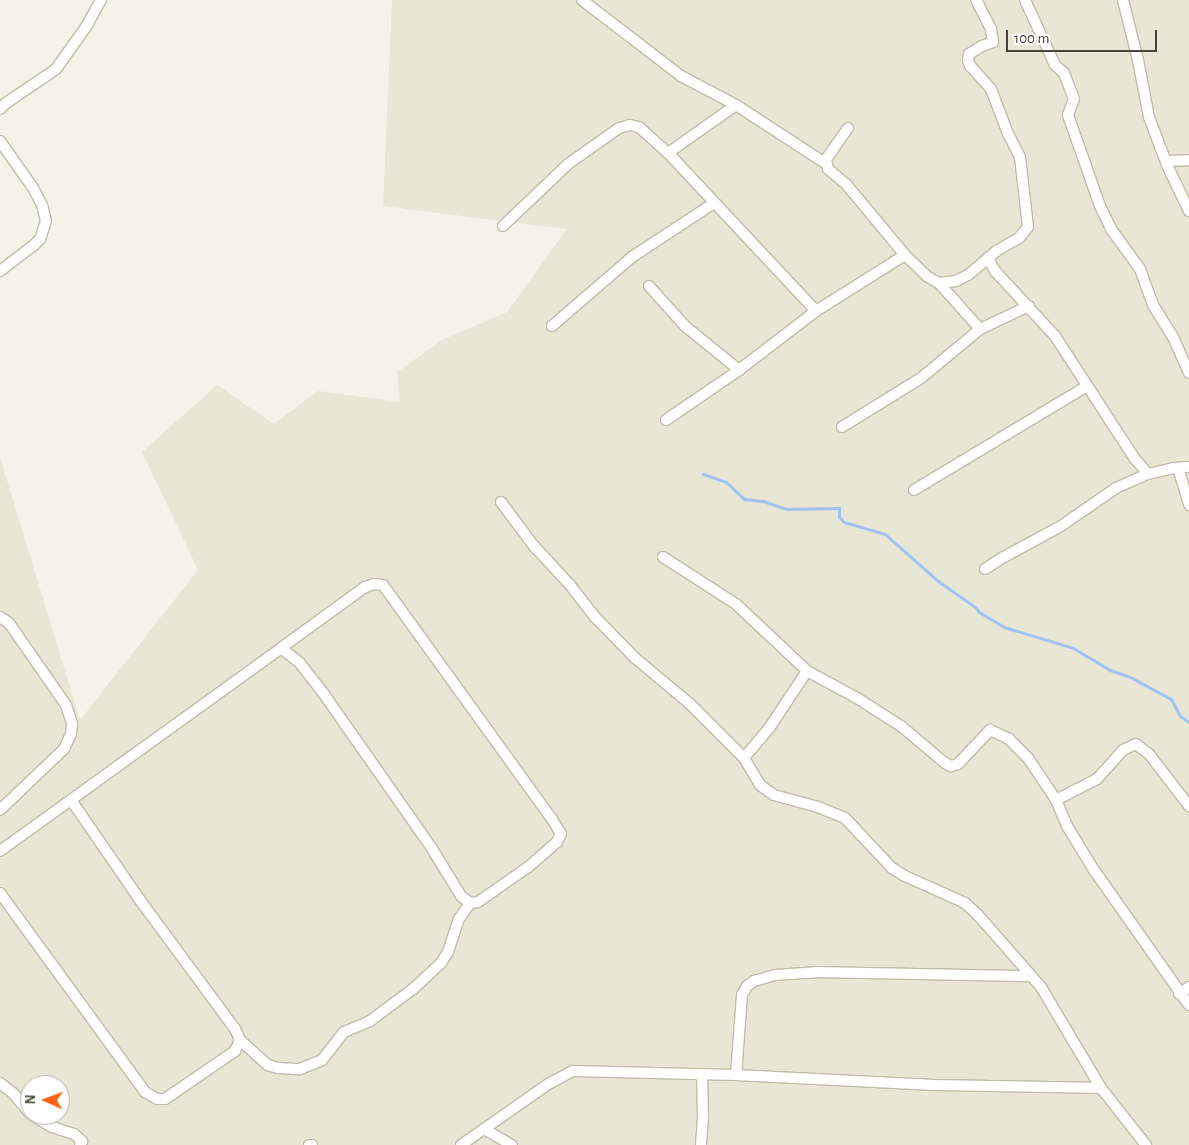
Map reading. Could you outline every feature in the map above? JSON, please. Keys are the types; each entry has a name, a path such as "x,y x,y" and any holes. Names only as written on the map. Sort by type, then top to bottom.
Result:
{"street":[{"path":"0,109 56,70 86,27 101,0"},
{"path":"582,0 680,76 736,105 825,163 905,255 928,277 947,284 968,275 988,258 1019,238 1028,227 1020,157 1007,131 991,89 970,66 968,60 969,54 993,42 991,29 976,0"},
{"path":"1025,0 1055,65 1064,73 1074,99 1068,115 1100,206 1119,242 1140,270 1153,305 1173,337 1189,373"},
{"path":"1123,0 1138,60 1149,117 1166,161 1189,211"},
{"path":"668,153 736,105"},
{"path":"503,226 568,164 619,128 630,125 639,127 668,153 816,311"},
{"path":"825,163 848,128"},
{"path":"0,141 33,188 42,205 46,221 40,239 0,271"},
{"path":"1166,161 1189,160"},
{"path":"552,326 632,257 714,203"},
{"path":"666,420 739,370 816,311 905,255"},
{"path":"988,258 995,271 1055,336 1121,434 1135,459 1148,474"},
{"path":"940,283 980,329"},
{"path":"650,286 685,326 739,370"},
{"path":"842,427 921,378 980,329 1029,306"},
{"path":"914,490 1087,386"},
{"path":"1178,468 1189,505"},
{"path":"985,569 1061,526 1116,488 1148,474 1178,468 1189,468"},
{"path":"501,502 533,545 570,585 602,624 635,658 690,704 744,758 766,791 845,818 892,868 905,876 964,903 978,915 1029,976 1041,987 1102,1088 1146,1145"},
{"path":"663,557 736,604 807,671 857,698 901,726 951,766 958,764 990,730 1009,739 1028,758 1056,800 1067,826 1094,870 1141,934 1179,994 1189,1005"},
{"path":"0,851 365,587 374,584 383,585 561,834 558,842 528,868 478,902 470,903 461,896 431,847 324,694 300,663 281,648"},
{"path":"0,617 9,623 66,705 72,724 71,734 64,749 0,810"},
{"path":"744,758 775,721 807,671"},
{"path":"1056,800 1096,779 1123,750 1136,744 1149,754 1189,806"},
{"path":"71,800 240,1040 263,1061 278,1068 300,1069 322,1060 344,1032 370,1021 413,989 441,963 448,952 459,919 470,903"},
{"path":"0,893 145,1092 157,1099 165,1099 235,1051 240,1040"},
{"path":"736,1075 742,995 747,986 754,981 775,975 819,972 1029,976"},
{"path":"1179,994 1189,987"},
{"path":"461,1145 550,1083 572,1071 736,1075 935,1085 1102,1088"},
{"path":"701,1145 703,1115 702,1074"},
{"path":"0,1084 14,1093 20,1100"},
{"path":"49,1125 74,1134 82,1140 80,1145"},
{"path":"484,1128 512,1145"}],"shaded area":[{"path":"392,0 1189,0 1189,1145 0,1145 0,457 80,720 198,570 142,452 217,385 274,424 318,391 400,402 397,372 442,340 507,312 567,229 383,206"}],"waterway":[{"path":"703,474 726,482 744,499 763,501 786,509 839,508 839,517 844,522 885,534 938,581 975,607 979,612 1004,627 1073,648 1110,670 1130,677 1171,699 1180,716 1189,722"}]}
